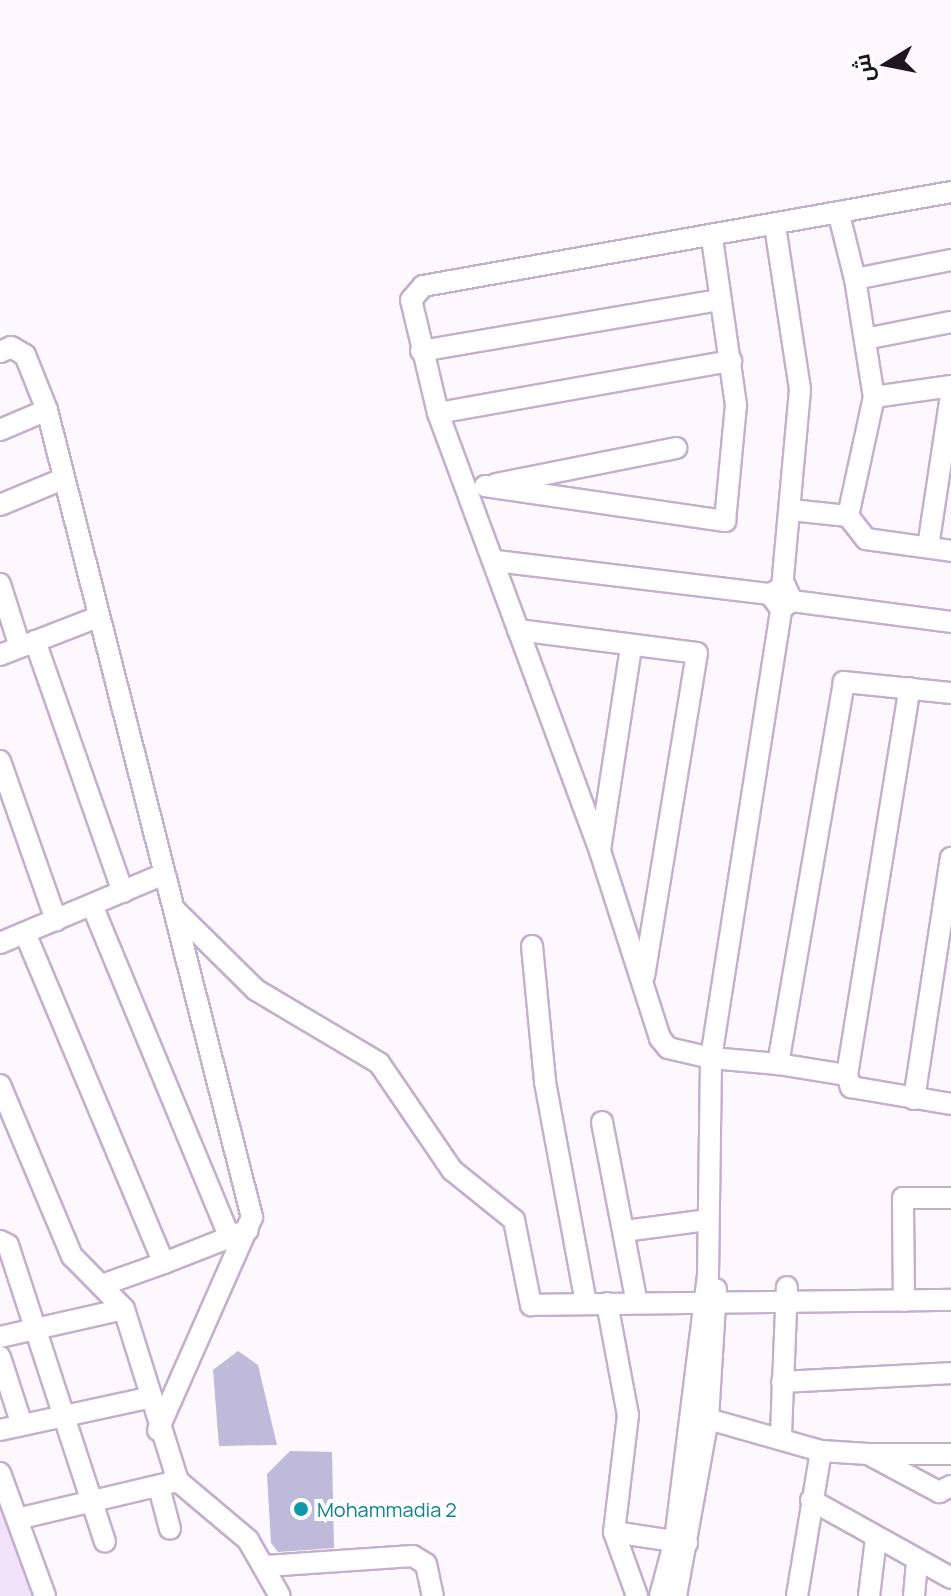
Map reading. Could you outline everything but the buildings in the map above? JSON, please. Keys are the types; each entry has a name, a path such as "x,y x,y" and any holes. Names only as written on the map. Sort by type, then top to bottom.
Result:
{"street":[{"path":"847,1075 711,1058 668,1048 600,851 518,630 477,486 438,413 411,300 423,286 712,239 951,192"},
{"path":"839,215 855,279 874,397 848,516"},
{"path":"660,1596 683,1542 708,1419 711,1058 781,597 791,510 799,360 775,226"},
{"path":"477,486 725,521 736,405 712,239"},
{"path":"855,279 951,260"},
{"path":"421,351 720,300"},
{"path":"865,339 951,322"},
{"path":"0,352 11,347 25,355 47,410 252,1217 239,1234 158,1430"},
{"path":"438,413 731,361"},
{"path":"874,397 951,386"},
{"path":"928,547 951,395"},
{"path":"0,430 47,410"},
{"path":"477,486 676,448"},
{"path":"0,505 63,479"},
{"path":"791,510 848,516 866,539 951,551"},
{"path":"496,561 951,622"},
{"path":"0,584 27,644 123,892"},
{"path":"0,655 98,617"},
{"path":"518,630 631,648 697,653 643,980"},
{"path":"600,851 631,648"},
{"path":"778,1064 840,691 854,679 951,693"},
{"path":"910,688 847,1075 851,1087 951,1104"},
{"path":"0,761 56,920"},
{"path":"914,1099 951,858"},
{"path":"0,943 164,874"},
{"path":"92,905 239,1234"},
{"path":"175,910 256,990 379,1063 452,1170 514,1220 531,1299 636,1297 708,1291 903,1294 951,1300"},
{"path":"25,933 164,1263"},
{"path":"532,946 545,1082 585,1298"},
{"path":"1,1093 72,1256 105,1284 124,1309 158,1430 169,1484 170,1529"},
{"path":"602,1122 636,1297"},
{"path":"903,1294 903,1198 951,1198"},
{"path":"624,1231 708,1220"},
{"path":"105,1284 239,1234"},
{"path":"0,1241 8,1245 105,1542"},
{"path":"903,1294 951,1286"},
{"path":"676,1596 708,1291"},
{"path":"781,1434 787,1293"},
{"path":"585,1298 607,1303 636,1297"},
{"path":"607,1303 628,1415 614,1532 637,1596"},
{"path":"0,1337 124,1309"},
{"path":"0,1357 22,1425"},
{"path":"782,1382 951,1373"},
{"path":"0,1430 148,1398"},
{"path":"708,1419 781,1434 821,1451 951,1454"},
{"path":"797,1596 821,1451"},
{"path":"868,1454 939,1492 951,1486"},
{"path":"0,1473 45,1596"},
{"path":"17,1519 94,1504 169,1484 231,1522 266,1566 280,1596"},
{"path":"811,1500 917,1562 951,1578"},
{"path":"614,1532 683,1542"},
{"path":"869,1596 876,1538"},
{"path":"266,1566 413,1556 426,1564 433,1596"},
{"path":"914,1596 917,1562"}],"shaded area":[{"path":"0,1501 36,1596 0,1596"}],"place":[{"name":"Mohammadia 2","path":"301,1509"}]}
